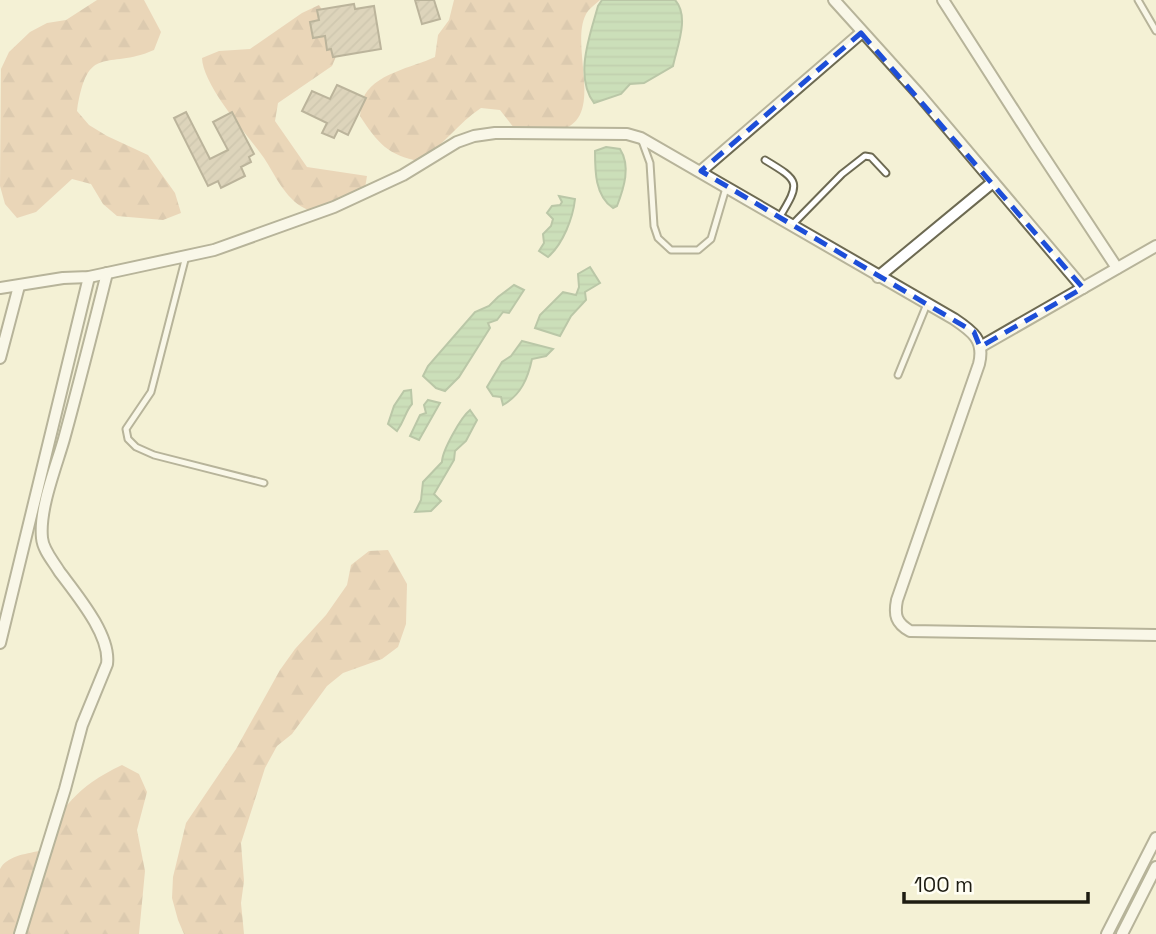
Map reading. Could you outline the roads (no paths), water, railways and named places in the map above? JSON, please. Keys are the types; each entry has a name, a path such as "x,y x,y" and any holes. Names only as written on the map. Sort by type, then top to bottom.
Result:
{"street":[{"path":"834,0 918,93 1083,288"},
{"path":"943,0 1117,268"},
{"path":"701,171 861,33"},
{"path":"0,288 63,278 89,277 214,250 334,207 403,175 457,142 474,136 541,132 627,134 641,138 974,332 981,346 979,364 897,600 895,614 899,624 910,631 1156,635"},
{"path":"878,277 993,183"},
{"path":"981,346 1156,246"},
{"path":"20,934 65,789 82,724 107,664 106,643 84,605 50,558 41,535 50,487 107,273"},
{"path":"0,643 89,277"},
{"path":"0,358 19,286"},
{"path":"1107,934 1156,838"},
{"path":"1122,934 1156,867"}],"lane":[{"path":"1138,0 1156,31"},
{"path":"641,138 650,163 654,226 658,238 671,250 698,250 711,239 727,187"},
{"path":"792,225 842,174 865,156 871,157 886,173"},
{"path":"765,160 791,176 794,185 793,194 779,218"},
{"path":"186,256 151,392 126,429 128,439 136,447 154,455 264,483"},
{"path":"898,374 927,304"}]}
